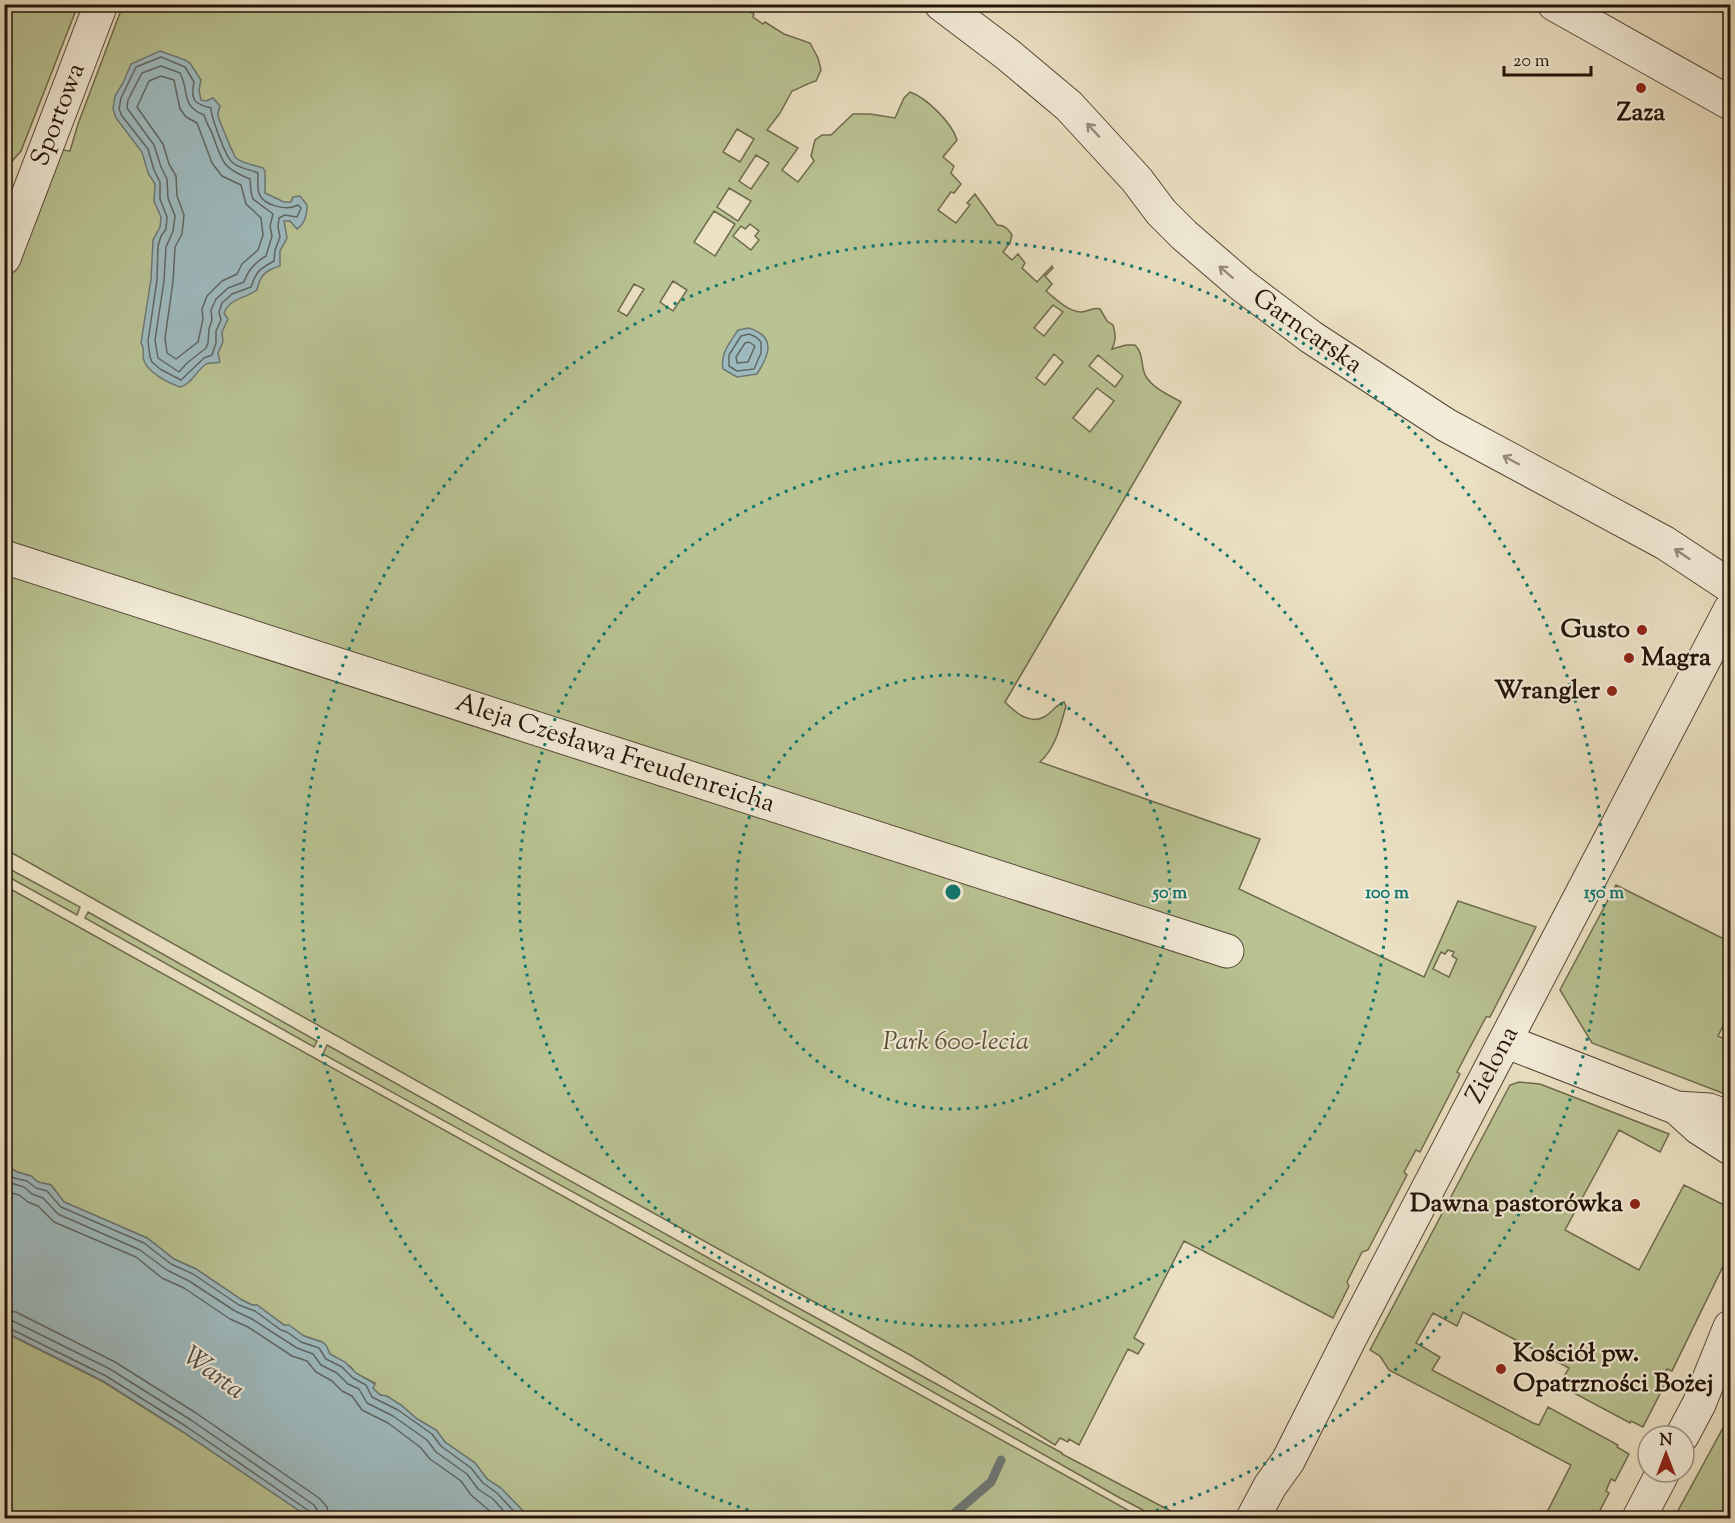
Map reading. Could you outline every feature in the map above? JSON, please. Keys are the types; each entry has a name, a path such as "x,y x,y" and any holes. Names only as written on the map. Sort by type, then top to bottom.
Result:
{"street":[{"name":"Sportowa","path":"4,258 101,4"},
{"name":"Garncarska","path":"941,4 1007,54 1069,106 1137,180 1161,212 1184,234 1242,285 1311,337 1446,425 1665,543 1731,586"},
{"path":"1554,4 1731,103"},
{"name":"Aleja Czesława Freudenreicha","path":"4,557 1227,951"},
{"name":"Zielona","path":"1253,1518 1270,1486 1288,1461 1731,610"},
{"path":"1505,1041 1677,1108 1709,1110 1731,1118"},
{"path":"1677,1108 1699,1128 1731,1148"},
{"path":"1688,1424 1731,1327"},
{"path":"1699,1404 1731,1360"},
{"path":"1639,1518 1657,1484"}],"green space":[{"path":"5,4 78,5 21,151 5,169"},
{"name":"Park 600-lecia","path":"123,5 739,5 754,14 753,17 763,24 765,22 784,34 810,43 818,58 821,70 816,81 792,91 767,130 798,148 782,170 798,182 814,161 811,156 815,140 822,135 831,135 853,114 895,118 904,98 910,92 938,112 950,126 957,140 943,157 954,166 951,173 961,184 954,193 951,192 938,210 956,223 970,205 967,203 975,194 997,225 1006,228 1012,235 1010,243 1003,252 1012,260 1018,254 1025,263 1022,268 1037,282 1052,266 1053,268 1045,276 1052,284 1046,291 1062,304 1076,311 1100,309 1107,321 1113,325 1115,337 1112,349 1135,345 1141,354 1144,372 1150,382 1159,390 1181,402 1005,702 1018,713 1028,718 1038,719 1064,702 1066,706 1057,736 1050,750 1040,762 1260,839 1239,889 1424,977 1458,901 1536,927 1490,1017 1486,1017 1457,1072 1460,1074 1420,1152 1416,1150 1404,1172 1407,1175 1368,1250 1362,1252 1333,1318 1184,1241 1134,1338 1144,1344 1138,1354 1128,1349 1079,1445 1069,1439 1068,1442 1060,1438 1055,1445 912,1356 554,1158 5,849 4,291 62,150 70,151","holes":["737,129 754,139 740,162 723,152","756,155 769,163 751,189 739,181","729,188 751,201 738,221 717,207","714,211 735,224 715,256 694,242","750,224 759,231 755,236 759,240 751,250 733,236 741,226 745,229","673,281 687,290 673,311 660,302","634,284 644,289 627,316 618,311","1053,305 1063,312 1044,336 1034,328","1054,354 1063,362 1045,385 1036,378","1098,355 1123,376 1115,387 1089,366","1097,388 1114,401 1090,432 1073,418","1448,950 1454,952 1452,956 1457,959 1449,977 1433,969 1441,952 1445,954"]},
{"path":"4,866 80,907 77,915 5,875"},
{"path":"1616,885 1730,942 1730,1012 1718,1036 1730,1042 1730,1096 1592,1043 1560,990"},
{"path":"5,886 1142,1518 530,1518 501,1489 487,1479 475,1463 445,1442 436,1430 417,1419 401,1405 375,1392 373,1388 375,1383 355,1373 351,1367 330,1354 322,1342 304,1336 284,1325 257,1305 242,1300 196,1269 174,1259 147,1238 64,1202 51,1185 38,1182 31,1176 17,1172 5,1164"},
{"path":"88,912 317,1041 314,1047 85,918"},
{"path":"327,1045 1062,1454 1184,1518 1158,1518 1120,1498 861,1351 323,1054"},
{"path":"1519,1082 1540,1084 1669,1134 1660,1152 1619,1130 1565,1230 1639,1270 1684,1185 1730,1208 1730,1252 1672,1371 1667,1369 1662,1380 1666,1382 1645,1424 1631,1421 1630,1423 1559,1385 1569,1368 1463,1312 1457,1326 1433,1313 1416,1343 1440,1357 1432,1370 1533,1423 1539,1425 1548,1407 1618,1445 1617,1447 1629,1454 1615,1481 1611,1479 1606,1491 1609,1493 1596,1518 1544,1518 1571,1465 1389,1370 1380,1356 1370,1350 1510,1085"},
{"path":"4,1332 102,1381 183,1432 310,1518 5,1518"},
{"path":"1730,1415 1730,1518 1674,1518 1692,1484 1696,1484 1696,1478"}],"water":[{"path":"160,51 190,63 201,80 199,90 201,100 206,101 213,98 220,106 219,118 236,158 263,168 265,171 265,193 284,202 291,202 293,197 300,196 307,205 305,218 297,229 290,221 284,221 287,238 280,251 280,266 264,274 257,290 234,301 224,313 228,319 222,332 223,342 218,353 220,362 206,364 188,383 180,387 153,372 143,357 141,343 151,279 153,240 160,227 161,217 154,201 155,184 148,173 142,152 116,118 113,109 115,96 131,64"},
{"path":"749,328 764,336 768,347 767,353 757,374 737,377 723,369 723,358 726,348 738,330"},
{"name":"Warta","path":"4,1164 17,1172 31,1176 38,1182 51,1185 64,1202 147,1238 174,1259 196,1269 242,1300 257,1305 284,1325 289,1325 304,1336 322,1342 330,1354 375,1384 373,1388 380,1395 387,1396 436,1430 445,1442 475,1463 487,1479 501,1488 530,1518 310,1518 103,1381 5,1332"}],"waterway":[{"path":"949,1518 991,1482 1001,1460"}],"place":[{"name":"Zaza","path":"1641,88"},
{"name":"Gusto","path":"1642,630"},
{"name":"Magra","path":"1629,658"},
{"name":"Wrangler","path":"1612,691"},
{"name":"Dawna pastorówka","path":"1635,1204"},
{"name":"Kościół pw. Opatrzności Bożej","path":"1501,1369"}]}
